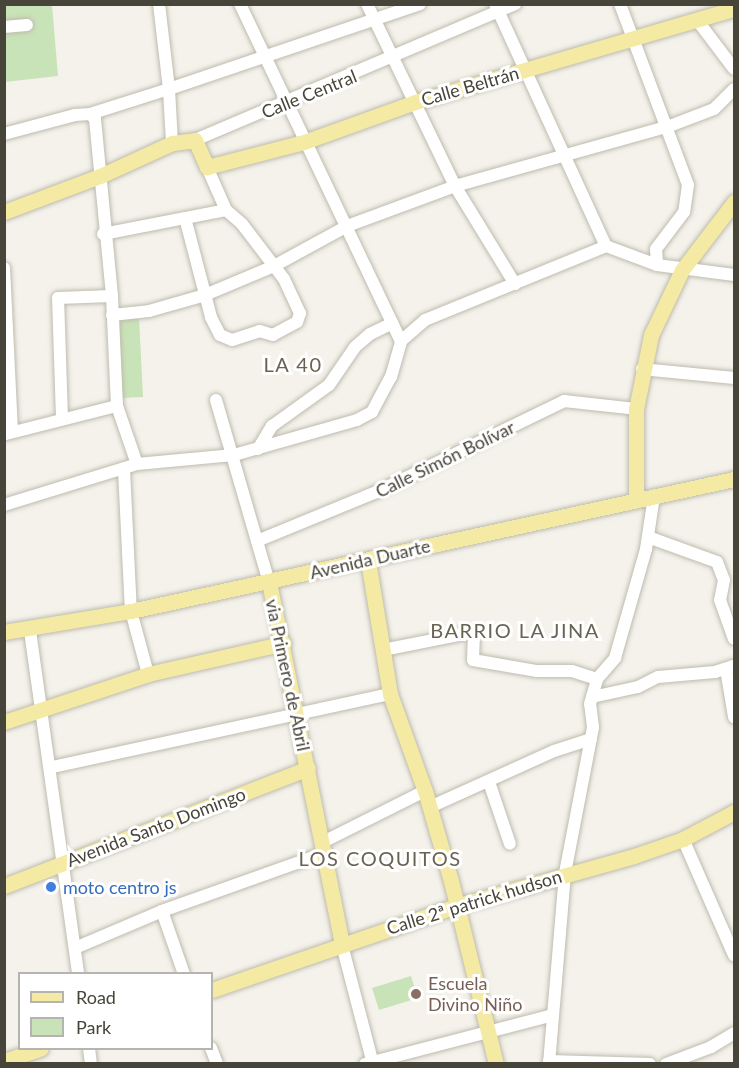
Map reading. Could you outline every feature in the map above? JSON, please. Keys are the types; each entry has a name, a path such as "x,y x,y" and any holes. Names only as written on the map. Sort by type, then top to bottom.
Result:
{"main road":[{"name":"Calle Beltrán","path":"207,167 304,142 415,102 735,9"},
{"name":"Calle Central","path":"4,212 100,176 172,142 195,140"},
{"path":"195,140 207,167"},
{"path":"636,500 636,409 642,369 651,335 682,270 734,203"},
{"name":"Avenida Duarte","path":"4,632 30,631 131,611 735,479"},
{"path":"368,561 390,694 425,791 490,1030 496,1064"},
{"name":"via Primero de Abril","path":"269,582 299,715 342,945"},
{"path":"4,722 148,674 284,643"},
{"name":"Avenida Santo Domingo","path":"4,886 308,768"},
{"name":"Calle 2ª patrick hudson","path":"213,990 456,906 683,838 735,813"},
{"path":"4,1061 35,1050"}],"street":[{"path":"159,4 169,88 172,142"},
{"path":"240,4 262,57 347,226 401,341"},
{"path":"367,4 455,186 515,284"},
{"path":"4,134 90,114 420,4"},
{"name":"Calle Central","path":"195,140 393,59 496,8 515,4"},
{"path":"620,4 667,126 688,197 684,212 656,249 657,265"},
{"path":"496,8 523,71 606,246"},
{"path":"697,20 735,69"},
{"path":"4,27 27,25"},
{"path":"112,315 149,311 205,295 274,266 347,226 455,186 667,126 714,109 735,89"},
{"path":"90,114 96,123 103,234 112,296 117,406 137,464"},
{"path":"185,218 216,328 226,340 249,331 282,333 297,322 300,313 274,266 226,210 207,167"},
{"path":"103,234 226,210"},
{"path":"4,505 124,470 137,464 234,455 258,449 372,412 391,377 401,341 425,320 606,246 657,265 735,275"},
{"path":"4,268 8,433 117,406"},
{"path":"62,418 58,298 112,296"},
{"path":"258,449 272,426 329,385 356,347 370,334 393,323"},
{"path":"642,369 735,378"},
{"path":"216,400 234,455 269,582"},
{"name":"Calle Simón Bolívar","path":"257,541 379,491 564,401 636,409"},
{"path":"124,470 131,611 148,674"},
{"path":"650,1064 549,1062 565,873 591,739 592,697 597,679 615,658 648,537 654,496"},
{"path":"648,537 717,562 724,580 720,600 735,639"},
{"path":"30,631 44,709 78,972"},
{"path":"383,650 474,632 473,660 537,671 572,671 597,679"},
{"path":"592,697 638,687 658,677 730,668 735,717"},
{"path":"52,767 390,694"},
{"path":"429,807 554,751 591,739"},
{"path":"489,782 510,844"},
{"path":"75,948 324,847 425,791"},
{"path":"683,838 735,955"},
{"path":"162,911 183,972"},
{"path":"342,945 370,1063 553,1015"},
{"path":"666,1064 711,1047 735,1032"}],"green space":[{"path":"4,5 52,5 58,76 5,82"},
{"path":"139,317 143,397 121,398 118,318"},
{"path":"411,976 418,998 379,1010 372,988"}],"place":[{"name":"moto centro js","path":"51,887"},
{"name":"Escuela Divino Niño","path":"416,994"}],"district":[{"name":"LA 40","path":"293,364"},
{"name":"BARRIO LA JINA","path":"515,630"},
{"name":"LOS COQUITOS","path":"380,858"}]}
